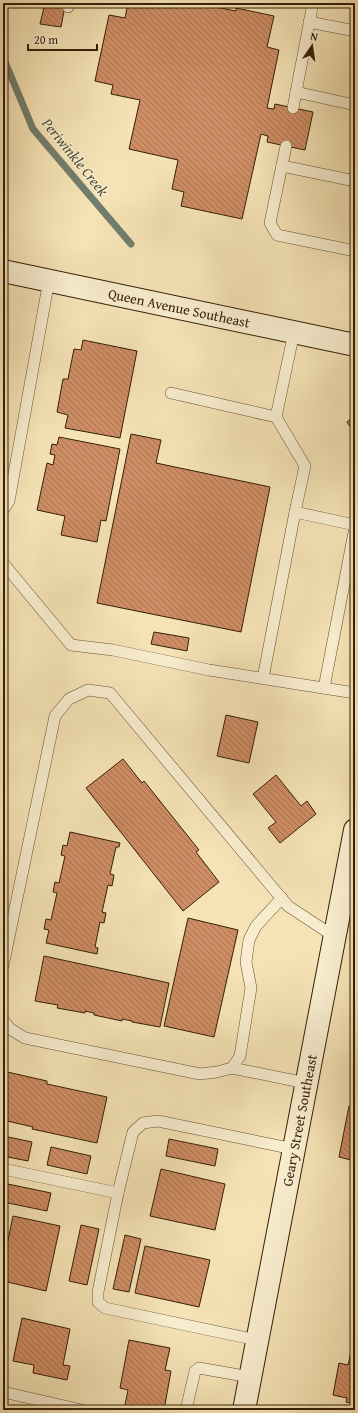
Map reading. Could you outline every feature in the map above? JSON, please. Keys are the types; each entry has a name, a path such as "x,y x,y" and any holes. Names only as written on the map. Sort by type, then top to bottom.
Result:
{"main road":[{"name":"Queen Avenue Southeast","path":"3,270 355,345"},
{"name":"Geary Street Southeast","path":"244,1410 355,830"}],"lane":[{"path":"293,108 313,3"},
{"path":"309,22 355,31"},
{"path":"296,92 355,105"},
{"path":"286,146 270,223 277,235 355,251"},
{"path":"282,166 355,181"},
{"path":"3,510 9,501 49,280"},
{"path":"263,678 305,466 276,417 294,332"},
{"path":"171,393 276,417"},
{"path":"295,512 355,526 324,688"},
{"path":"3,564 71,645 113,650 209,670 355,693"},
{"path":"3,966 56,716 69,699 88,690 110,693 288,906 335,937"},
{"path":"232,1068 240,1056 250,988 246,962 249,940 256,926 282,898"},
{"path":"3,1020 10,1029 25,1038 200,1074 232,1068 306,1083"},
{"path":"257,1340 105,1308 98,1302 98,1292 118,1192 133,1132 143,1123 158,1122 294,1149"},
{"path":"3,1169 118,1192"},
{"path":"186,1410 195,1371 198,1368 250,1377"},
{"path":"3,1392 82,1410"}],"building":[{"path":"45,3 65,6 61,27 40,24"},
{"path":"128,3 207,3 206,5 236,11 236,8 274,16 267,47 279,50 267,108 274,109 275,104 313,112 305,150 267,142 268,136 261,134 242,219 181,206 184,192 172,189 178,160 129,149 140,100 111,94 113,85 95,81 109,15 125,18"},
{"path":"83,340 137,351 120,438 65,428 68,415 57,412 63,379 68,379 74,349 81,350"},
{"path":"355,416 355,438 351,433 353,431 347,422"},
{"path":"131,434 161,440 156,463 270,487 241,632 97,603"},
{"path":"59,437 120,449 106,521 101,520 97,542 61,535 65,516 37,510 47,463 53,465 55,455 50,454 52,444 57,445"},
{"path":"154,632 189,638 187,651 151,644"},
{"path":"226,715 258,722 249,763 217,756"},
{"path":"123,759 142,783 144,781 199,850 196,852 219,882 183,911 86,788"},
{"path":"276,775 301,806 307,801 316,814 280,843 268,828 276,822 253,794"},
{"path":"70,832 120,843 119,847 116,847 110,874 114,875 112,886 108,885 102,912 106,913 104,923 100,922 95,947 98,948 97,954 46,943 49,930 44,929 46,919 51,920 57,893 53,892 55,882 59,883 65,856 61,855 63,845 67,846"},
{"path":"188,918 238,930 214,1037 164,1026"},
{"path":"44,956 169,983 160,1027 122,1019 122,1021 94,1015 94,1013 85,1011 85,1013 57,1008 58,1005 35,1001"},
{"path":"3,1071 47,1081 47,1084 107,1097 97,1143 32,1129 33,1127 3,1120"},
{"path":"349,1106 355,1107 355,1161 339,1157"},
{"path":"3,1136 32,1142 28,1161 3,1156"},
{"path":"169,1139 218,1149 215,1166 166,1156"},
{"path":"51,1147 91,1156 87,1174 47,1165"},
{"path":"161,1169 225,1184 215,1230 150,1216"},
{"path":"3,1183 51,1193 47,1211 3,1202"},
{"path":"13,1216 60,1226 46,1291 3,1281 3,1264"},
{"path":"81,1225 99,1229 87,1285 69,1281"},
{"path":"125,1235 141,1239 129,1292 113,1289"},
{"path":"145,1246 210,1260 199,1307 135,1293"},
{"path":"22,1318 70,1329 63,1365 70,1366 67,1380 33,1373 34,1365 13,1361"},
{"path":"129,1340 170,1348 165,1370 171,1371 164,1410 124,1410 128,1390 120,1388"},
{"path":"351,1352 355,1353 355,1410 350,1410 351,1403 346,1402 347,1398 333,1395 339,1363 348,1365"}],"waterway":[{"name":"Periwinkle Creek","path":"3,57 33,129 131,244"}]}
